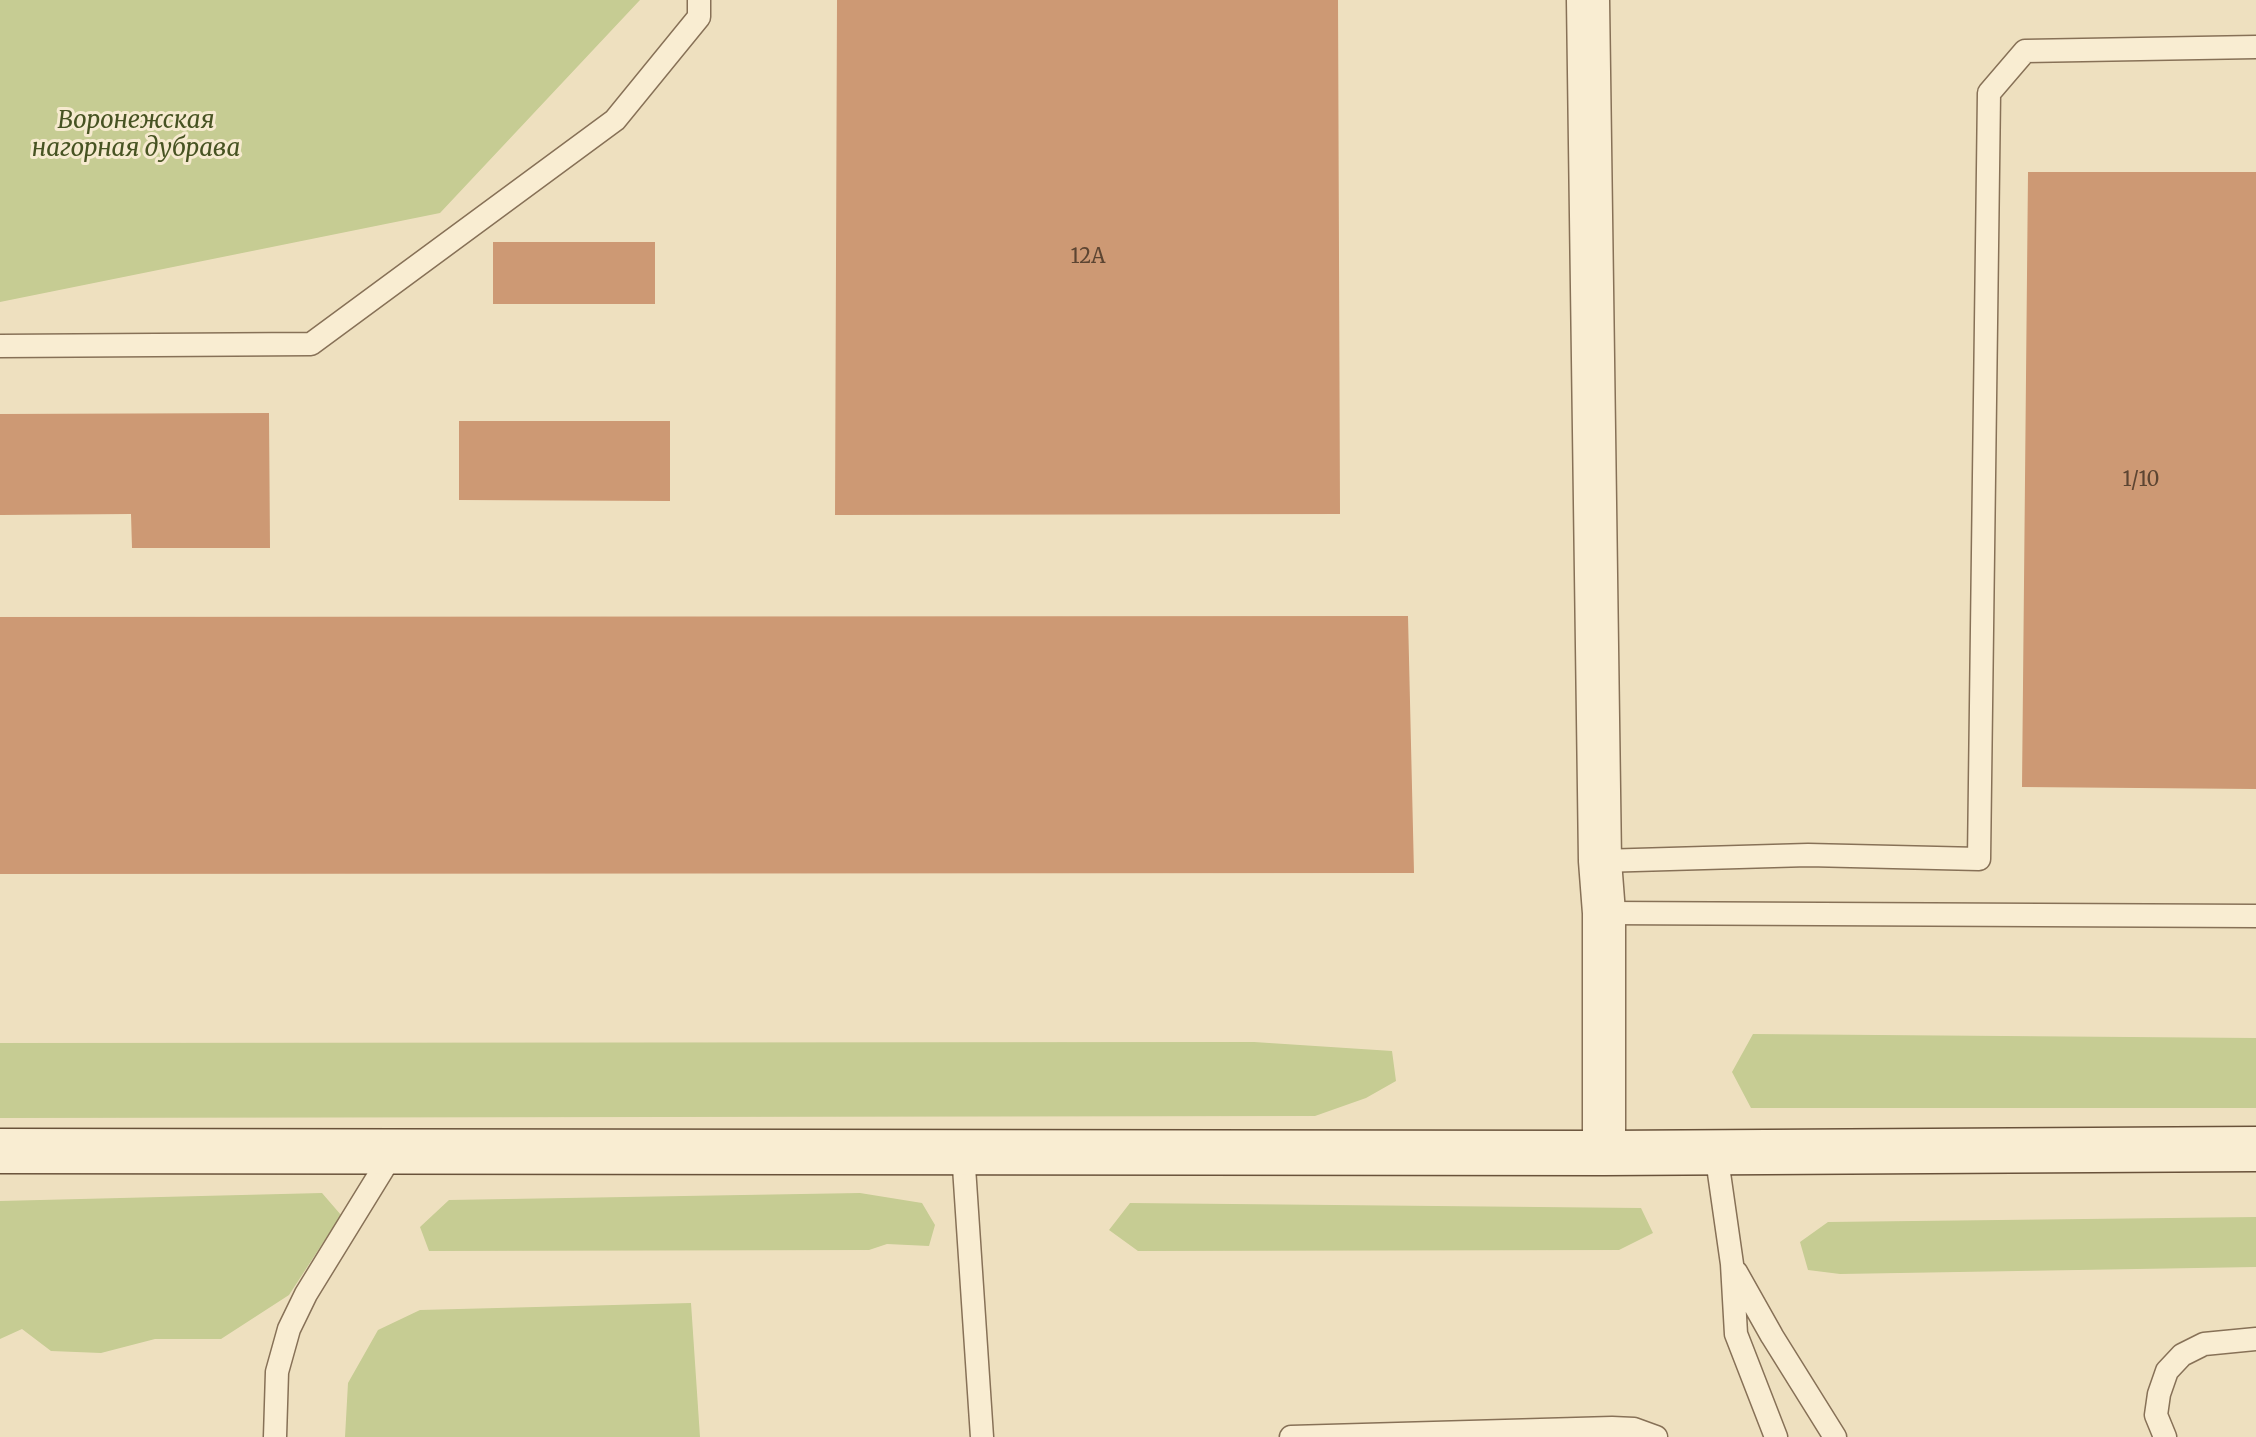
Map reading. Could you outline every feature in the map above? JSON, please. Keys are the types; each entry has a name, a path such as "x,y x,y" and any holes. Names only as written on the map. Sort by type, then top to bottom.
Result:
{"main road":[{"path":"0,1151 1604,1153 2256,1149"}],"street":[{"path":"1588,0 1600,861 1604,913 1604,1153"}],"lane":[{"path":"0,346 311,344 615,120 699,17 699,0"},
{"path":"1600,861 1808,855 1979,859 1989,93 2025,51 2256,47"},
{"path":"1604,913 2256,916"},
{"path":"275,1437 277,1372 289,1329 306,1294 394,1151"},
{"path":"963,1152 982,1437"},
{"path":"1716,1152 1732,1264 1736,1334 1776,1437"},
{"path":"1732,1264 1772,1336 1835,1437"},
{"path":"2165,1437 2156,1415 2167,1371 2182,1355 2204,1344 2256,1339"},
{"path":"1291,1437 1612,1428 1634,1429 1656,1437"}],"green space":[{"name":"Воронежская нагорная дубрава","path":"0,0 640,0 440,213 0,302"},
{"path":"1753,1034 2256,1038 2256,1108 1751,1108 1732,1072"},
{"path":"1254,1042 1392,1051 1396,1081 1366,1098 1315,1116 0,1118 0,1043"},
{"path":"322,1193 341,1215 289,1295 221,1339 155,1339 101,1353 51,1351 22,1329 0,1339 0,1201"},
{"path":"860,1193 922,1203 935,1225 929,1246 887,1244 869,1250 429,1251 420,1227 449,1200"},
{"path":"1130,1203 1641,1208 1653,1233 1619,1250 1138,1251 1109,1230"},
{"path":"2256,1217 2256,1267 1840,1274 1808,1270 1800,1242 1828,1222"},
{"path":"691,1303 700,1437 345,1437 348,1383 378,1330 420,1310"}],"building":[{"path":"837,0 1338,0 1340,514 835,515"},
{"path":"2028,172 2256,172 2256,789 2022,787"},
{"path":"493,242 655,242 655,304 493,304"},
{"path":"269,413 270,548 132,548 131,514 0,515 0,414"},
{"path":"459,421 670,421 670,501 459,500"},
{"path":"1408,616 1414,873 0,874 0,617"}]}
